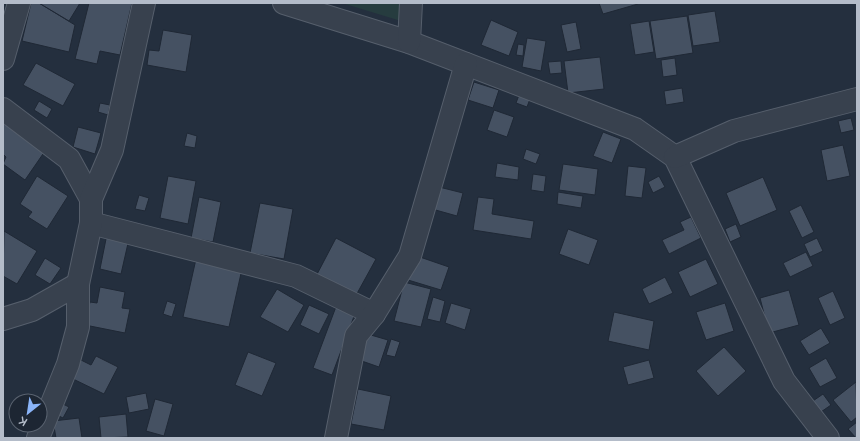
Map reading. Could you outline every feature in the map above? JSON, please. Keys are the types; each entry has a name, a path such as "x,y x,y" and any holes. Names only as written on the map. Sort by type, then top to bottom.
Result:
{"street":[{"path":"3,58 19,3"},
{"path":"38,438 68,364 78,327 78,284 91,223 91,200 112,150 144,3"},
{"path":"284,3 409,42 635,130 675,157 784,380 828,438"},
{"path":"409,42 412,3"},
{"path":"336,438 356,336 374,314 410,256 466,64"},
{"path":"675,157 734,131 857,99"},
{"path":"3,109 69,160 91,200"},
{"path":"91,223 296,276 374,314"},
{"path":"3,319 32,310 78,284"}],"green space":[{"path":"342,3 403,3 401,21"}],"building":[{"path":"31,3 39,3 75,25 69,52 22,41"},
{"path":"39,3 80,3 69,21"},
{"path":"89,3 132,3 120,55 100,51 97,64 75,59"},
{"path":"599,3 638,3 638,4 603,14"},
{"path":"715,11 720,42 693,46 688,15"},
{"path":"687,16 693,53 656,59 650,21"},
{"path":"491,20 518,32 509,56 481,45"},
{"path":"649,21 654,52 635,55 630,24"},
{"path":"576,22 581,49 567,52 561,25"},
{"path":"163,30 192,35 186,72 147,65 149,50 159,51"},
{"path":"527,38 546,41 541,71 522,67"},
{"path":"518,44 524,45 523,56 516,55"},
{"path":"600,57 604,89 568,93 564,61"},
{"path":"675,58 677,75 663,77 661,60"},
{"path":"561,61 562,73 550,74 548,62"},
{"path":"36,63 75,84 63,106 23,85"},
{"path":"474,82 499,90 493,108 468,100"},
{"path":"682,88 684,102 666,105 664,91"},
{"path":"519,95 530,99 527,107 516,103"},
{"path":"39,101 52,109 47,118 34,110"},
{"path":"100,103 110,105 108,115 98,112"},
{"path":"494,110 514,117 507,137 487,130"},
{"path":"851,118 854,130 841,133 838,121"},
{"path":"3,122 45,151 25,180 3,164 6,157 3,154"},
{"path":"78,127 101,133 95,154 73,147"},
{"path":"603,132 621,139 612,163 593,156"},
{"path":"187,133 197,136 195,148 184,146"},
{"path":"843,145 850,176 827,181 821,150"},
{"path":"526,149 540,154 536,164 523,159"},
{"path":"497,163 519,167 518,180 495,177"},
{"path":"563,164 598,169 595,195 559,190"},
{"path":"628,166 646,168 642,198 625,196"},
{"path":"533,174 546,176 544,192 531,190"},
{"path":"37,176 68,196 47,229 28,217 32,212 20,204"},
{"path":"168,176 196,181 188,224 160,218"},
{"path":"659,176 665,187 653,193 648,182"},
{"path":"763,177 777,210 740,226 726,193"},
{"path":"439,187 463,193 457,216 432,209"},
{"path":"558,192 583,196 581,208 557,204"},
{"path":"139,195 149,198 145,211 135,209"},
{"path":"199,197 221,202 213,242 191,238"},
{"path":"478,197 494,199 492,214 534,221 531,239 473,230"},
{"path":"260,203 293,209 284,259 250,253"},
{"path":"801,205 814,232 802,238 789,211"},
{"path":"691,217 701,238 669,254 662,240 684,230 680,222"},
{"path":"736,224 741,237 730,242 725,229"},
{"path":"568,229 598,240 589,265 559,254"},
{"path":"4,231 37,251 17,284 3,276"},
{"path":"107,234 129,239 121,274 100,269"},
{"path":"336,238 376,259 354,299 315,278"},
{"path":"817,238 823,251 810,257 804,244"},
{"path":"806,252 813,266 790,277 783,263"},
{"path":"417,256 449,267 441,290 408,280"},
{"path":"45,258 61,268 50,284 35,275"},
{"path":"196,259 242,269 229,327 183,317"},
{"path":"706,259 718,284 690,297 678,272"},
{"path":"665,277 673,293 649,304 642,289"},
{"path":"404,282 431,289 421,327 394,321"},
{"path":"100,287 125,292 122,308 130,309 125,333 85,325 90,302 97,303"},
{"path":"277,289 304,305 288,332 260,317"},
{"path":"789,290 799,325 769,333 760,298"},
{"path":"833,291 845,318 830,325 818,298"},
{"path":"433,297 445,301 440,322 427,319"},
{"path":"167,301 176,304 172,317 163,314"},
{"path":"451,303 471,309 465,330 445,323"},
{"path":"725,303 734,331 706,340 696,312"},
{"path":"337,304 356,311 332,375 313,368"},
{"path":"309,305 329,314 319,334 300,325"},
{"path":"614,312 654,321 649,350 608,341"},
{"path":"821,328 830,343 809,355 800,341"},
{"path":"364,333 388,340 379,367 356,359"},
{"path":"391,339 400,342 395,357 386,355"},
{"path":"724,347 746,371 718,396 696,371"},
{"path":"248,352 276,363 262,396 235,385"},
{"path":"96,356 118,367 104,394 71,378 81,360 91,365"},
{"path":"826,358 837,378 820,387 809,368"},
{"path":"649,360 654,378 628,385 623,367"},
{"path":"856,382 857,417 851,422 833,400"},
{"path":"358,389 391,396 384,430 351,424"},
{"path":"146,393 149,409 129,413 126,397"},
{"path":"823,394 831,405 818,414 810,403"},
{"path":"155,399 173,404 164,436 146,431"},
{"path":"59,402 69,407 63,418 53,413"},
{"path":"126,414 128,437 101,438 99,417"},
{"path":"79,418 82,438 56,438 53,421"},
{"path":"857,422 857,438 856,438 848,429"}]}
